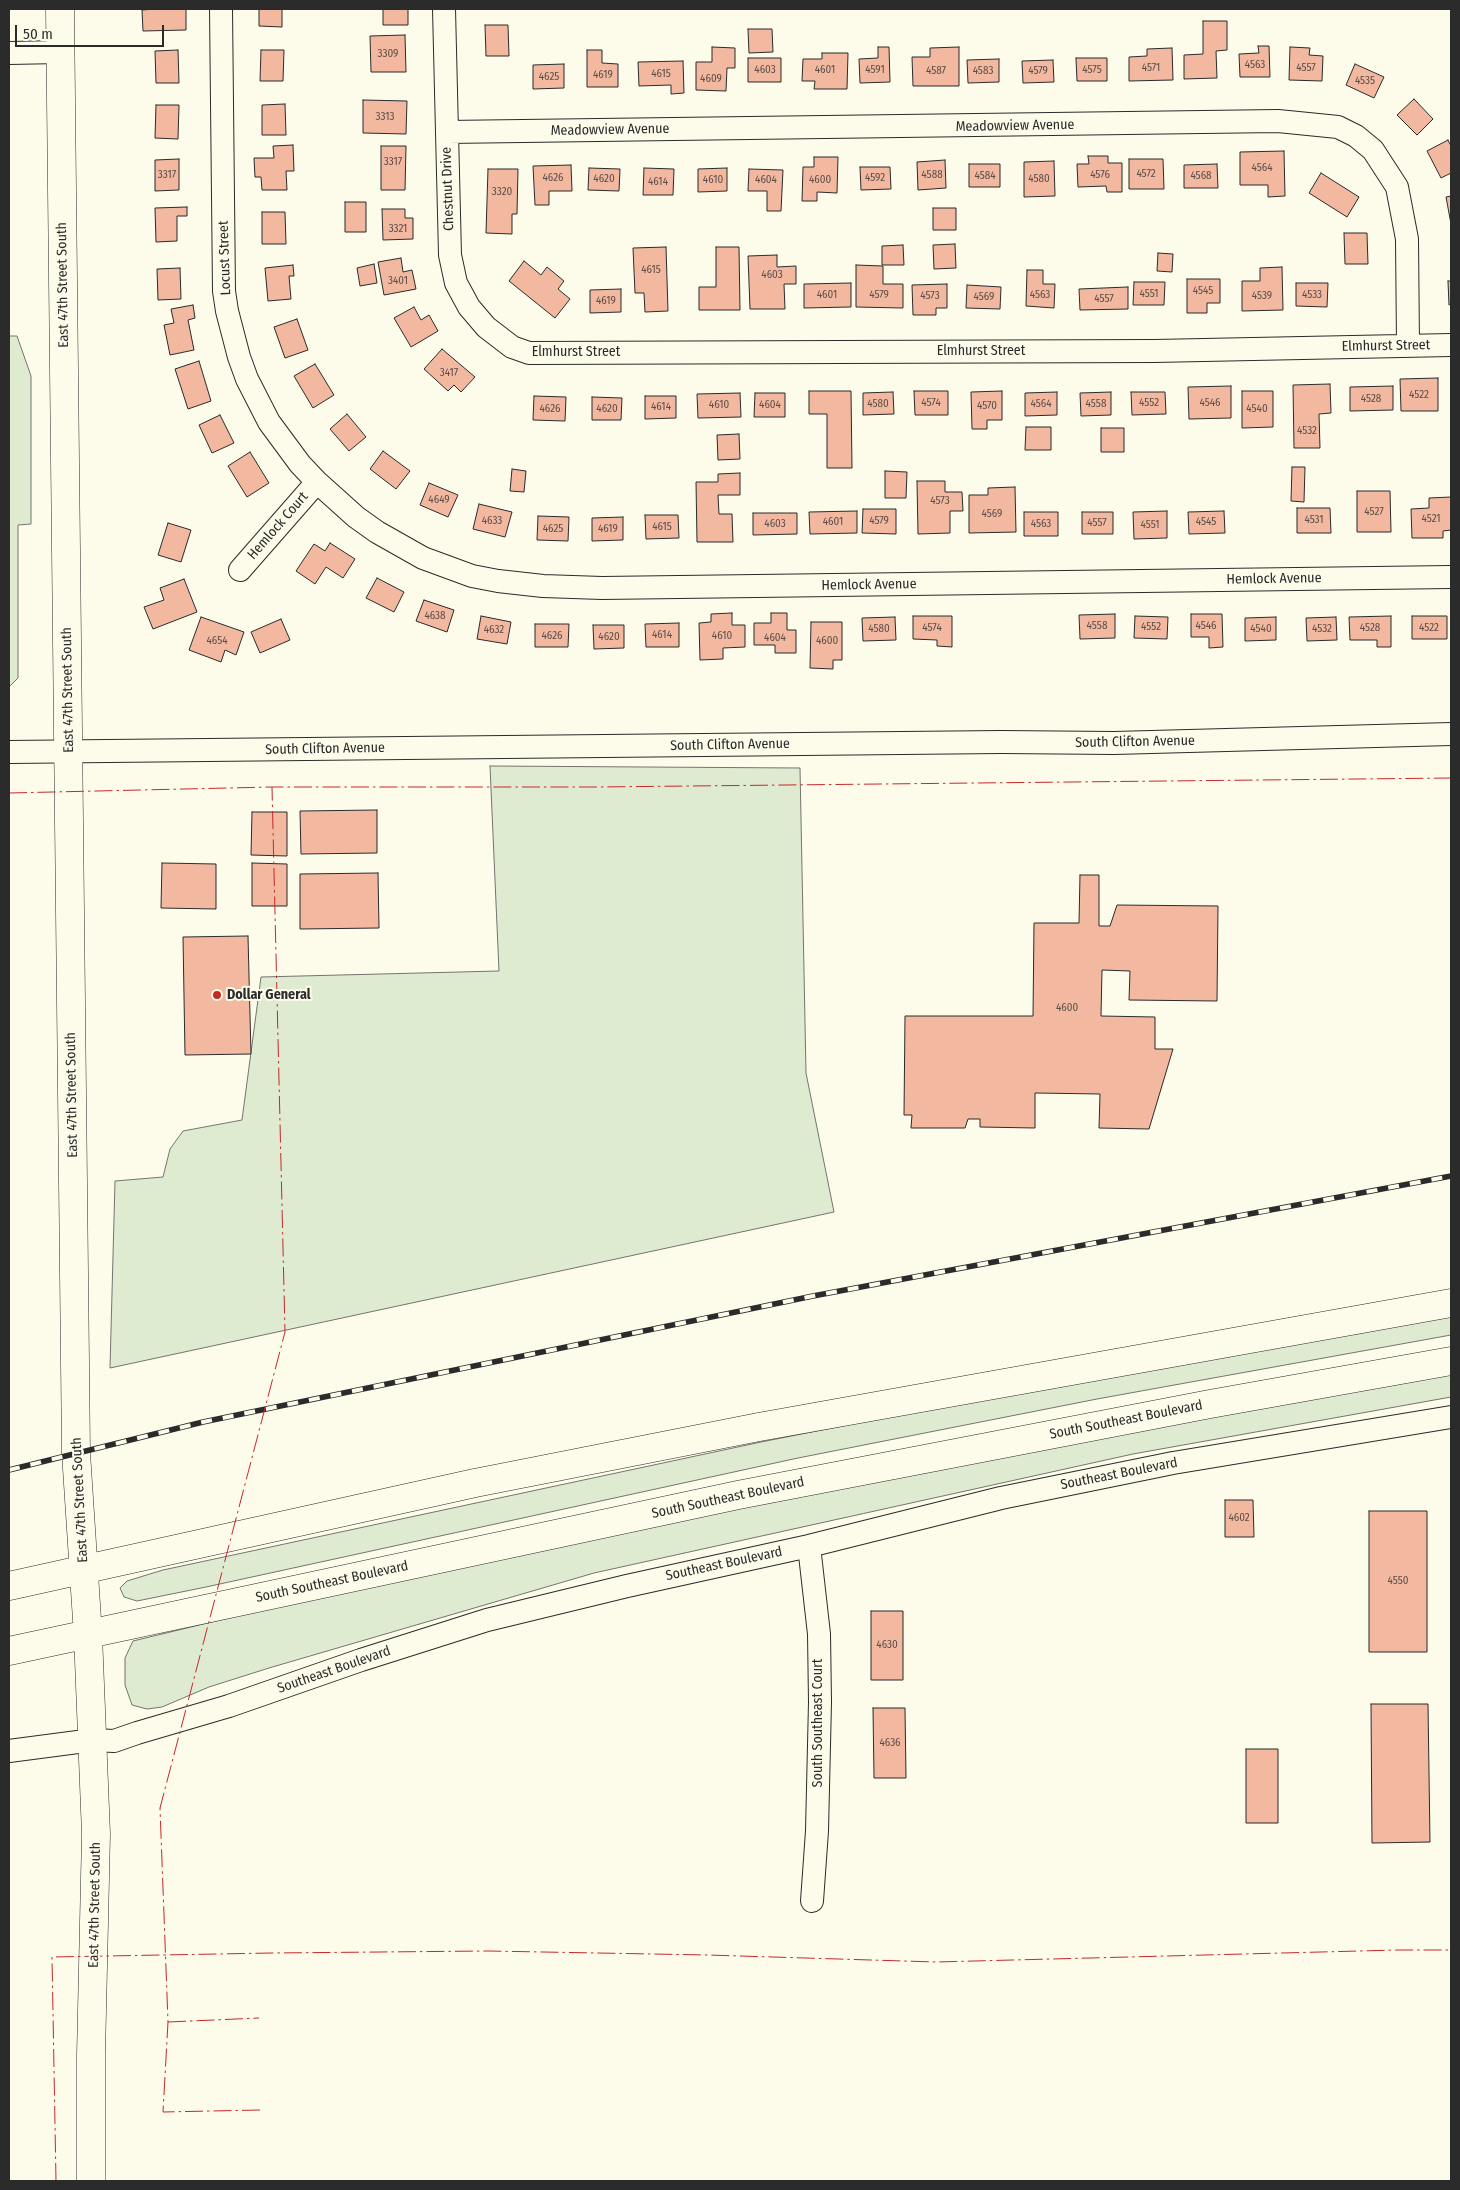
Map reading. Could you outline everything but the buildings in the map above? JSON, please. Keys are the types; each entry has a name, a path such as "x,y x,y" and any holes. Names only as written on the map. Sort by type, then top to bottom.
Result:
{"main road":[{"name":"East 47th Street South","path":"60,9 76,1453 88,1635 96,1834 91,2055 91,2181"},
{"path":"9,1586 84,1568 465,1486 750,1429 1451,1303"},
{"name":"South Southeast Boulevard","path":"9,1651 738,1495 1210,1404 1451,1361"}],"street":[{"name":"Locust Street","path":"221,9 224,291 227,311 239,357 258,401 285,444 317,482"},
{"name":"Chestnut Drive","path":"444,9 450,255 456,283 469,307 486,327 512,347"},
{"path":"9,53 60,52"},
{"name":"Meadowview Avenue","path":"447,132 1278,121 1338,127 1356,136 1373,150 1397,187 1407,239 1408,345"},
{"name":"Elmhurst Street","path":"512,347 540,355 1146,351 1451,345"},
{"name":"Hemlock Court","path":"240,570 317,482"},
{"name":"Hemlock Avenue","path":"317,482 363,522 423,558 472,576 543,586 620,588 1451,577"},
{"name":"South Clifton Avenue","path":"9,752 1001,742 1114,743 1451,734"},
{"name":"Southeast Boulevard","path":"9,1751 93,1740 114,1742 136,1732 229,1706 360,1660 486,1620 627,1586 809,1546 1000,1498 1158,1466 1451,1417"},
{"name":"South Southeast Court","path":"809,1546 819,1634 820,1702 817,1831 812,1901"}],"green space":[{"path":"9,336 17,336 31,376 31,524 18,525 18,678 9,687"},
{"path":"490,766 800,768 806,1073 834,1212 110,1368 115,1181 163,1177 170,1149 183,1131 242,1120 261,977 499,971"},
{"path":"1451,1315 1451,1335 1097,1399 798,1458 137,1601 124,1597 120,1588 127,1581 163,1570 761,1442 1055,1384"},
{"path":"1451,1374 1451,1397 1133,1454 594,1573 269,1668 209,1687 162,1707 147,1709 132,1705 125,1685 125,1658 133,1641 286,1604 878,1479 1046,1446"}],"railway":[{"path":"9,1470 203,1422 813,1296 1451,1176"}],"power":[{"path":"9,793 272,787 596,787 1451,778"},
{"path":"260,2110 163,2112 168,2022 160,1808 285,1332 272,787"},
{"path":"56,2181 52,1957 488,1951 936,1962 1451,1950"},
{"path":"168,2022 259,2018"}],"place":[{"name":"Dollar General","path":"217,995"}]}
